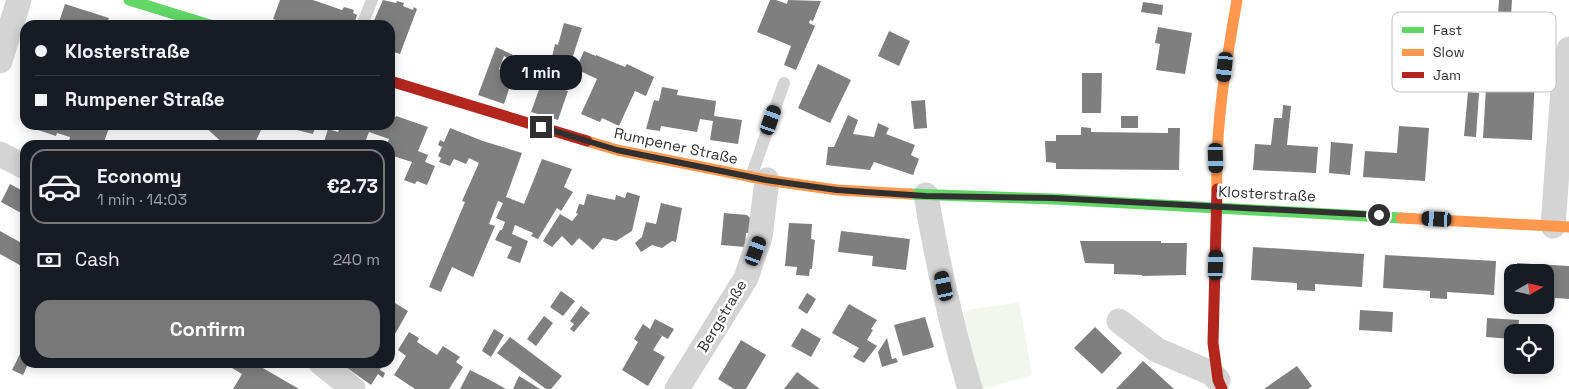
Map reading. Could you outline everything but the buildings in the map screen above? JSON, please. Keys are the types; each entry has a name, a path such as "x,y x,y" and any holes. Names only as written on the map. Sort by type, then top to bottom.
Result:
{"main road":[{"path":"128,0 194,20"},
{"path":"1220,384 1213,343 1217,207 1216,158 1225,67 1237,0"},
{"name":"Rumpener Straße","path":"395,83 617,150 759,178 837,190 926,196 964,196"},
{"name":"Klosterstraße","path":"964,196 1053,198 1561,226"}],"street":[{"path":"0,61 19,0"},
{"path":"1561,226 1564,75 1569,49"},
{"path":"0,154 20,164"},
{"name":"Bergstraße","path":"677,389 746,278 760,237 759,178"},
{"path":"926,196 950,317 970,389"},
{"path":"1119,321 1157,350 1211,372 1220,384"},
{"path":"327,368 353,389"}],"lane":[{"path":"363,20 372,0"},
{"path":"759,178 784,83"}],"shaded area":[{"path":"1019,302 1032,375 983,389 976,389 963,318 968,310"}],"traffic: fast":[{"path":"129,0 194,20"},
{"path":"910,194 1053,199 1401,218"}],"traffic: slow":[{"path":"1217,189 1220,118 1225,71 1237,0"},
{"path":"587,141 617,150 767,180 837,190 910,194"},
{"path":"1401,218 1569,227"}],"traffic: jam":[{"path":"395,83 587,141"},
{"path":"1217,189 1213,343 1218,380 1222,389"}],"route":[{"path":"541,127 617,150 766,180 837,190 926,196 1053,198 1379,215"}]}
